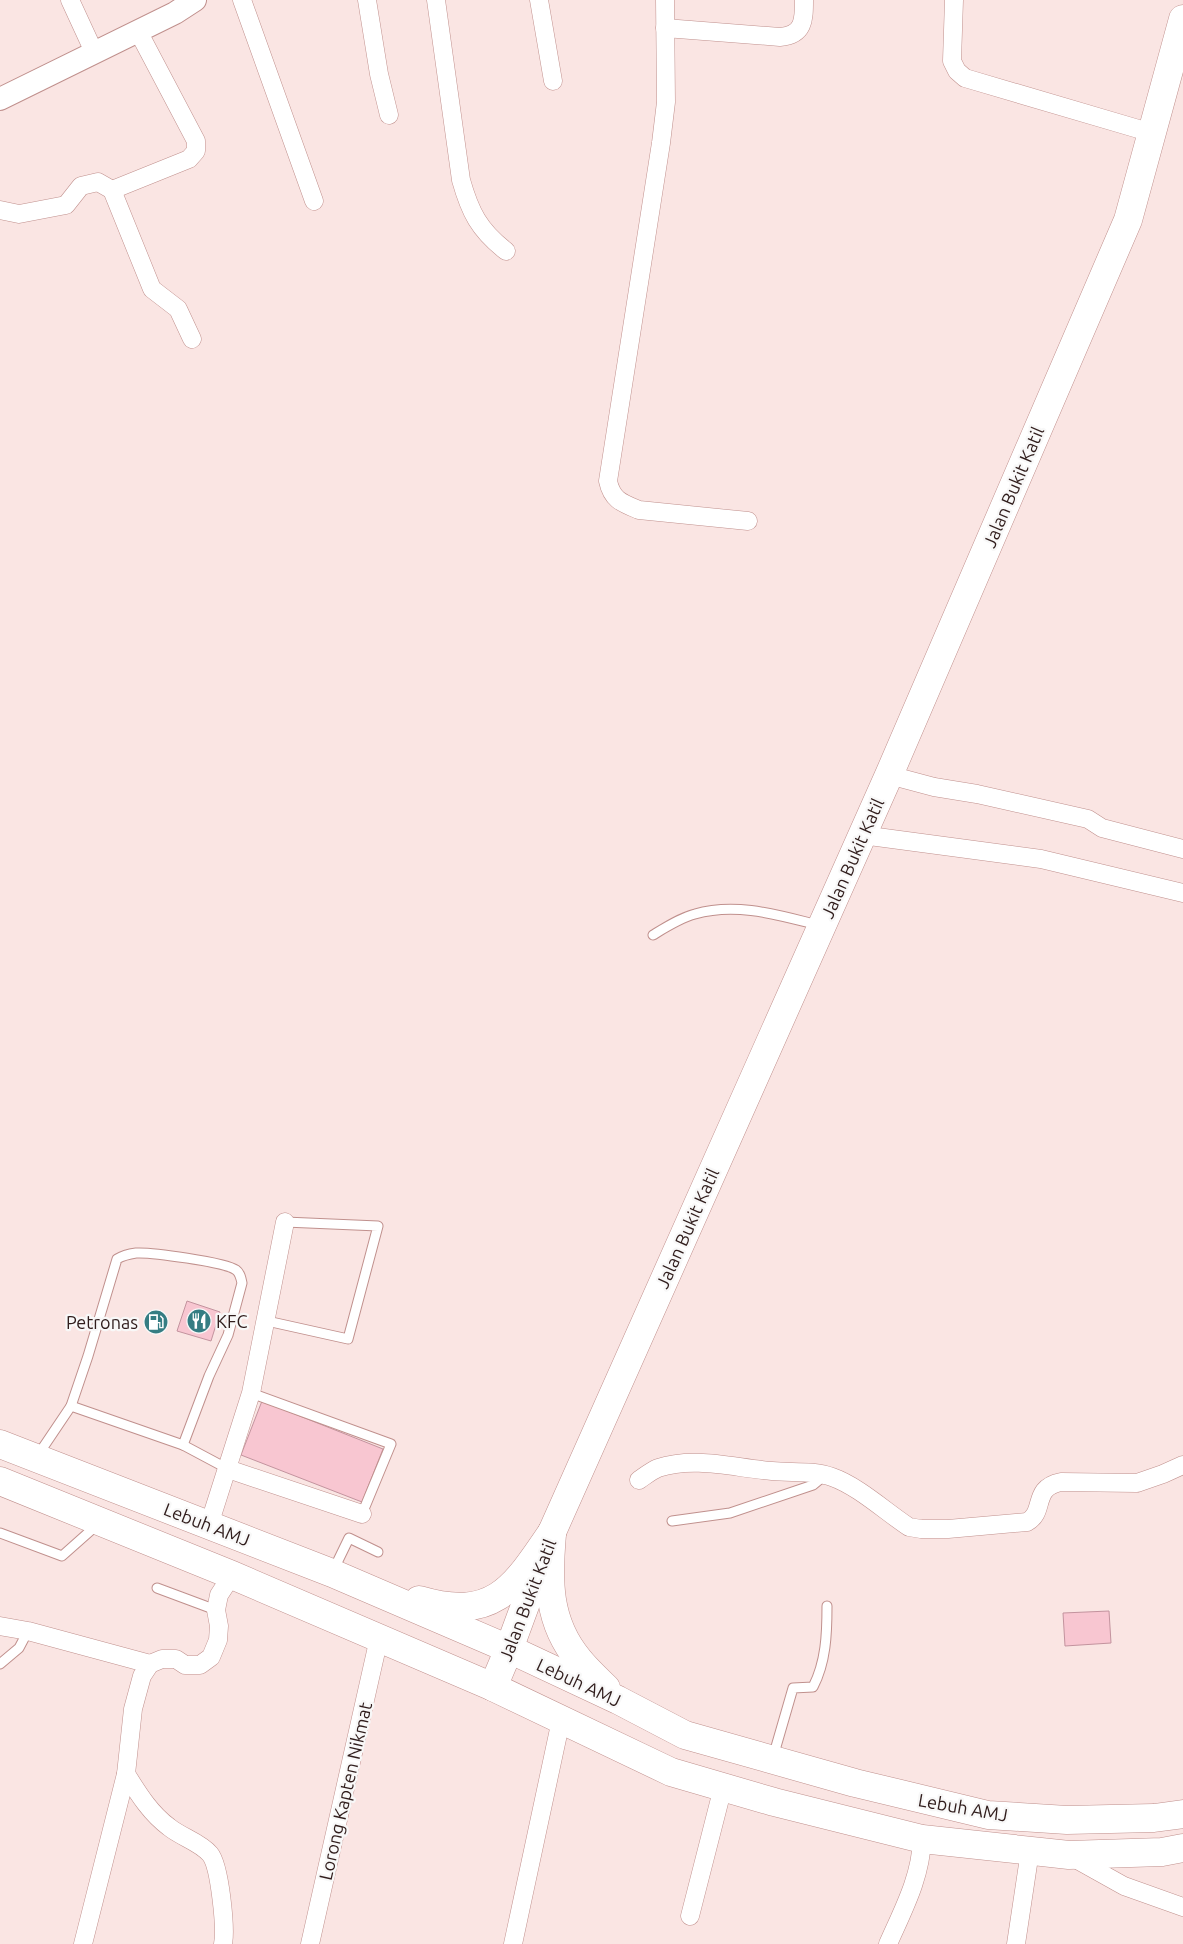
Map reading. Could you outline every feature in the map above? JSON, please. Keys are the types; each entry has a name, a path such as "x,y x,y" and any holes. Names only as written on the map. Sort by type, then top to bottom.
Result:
{"main road":[{"name":"Jalan Bukit Katil","path":"493,1687 510,1649 552,1532 889,775 1128,220 1183,19"},
{"name":"Lebuh AMJ","path":"0,1444 332,1573 510,1649 618,1700 685,1735 918,1800 988,1815 1067,1820 1154,1818 1183,1814"},
{"name":"Lebuh AMJ","path":"0,1481 232,1575 493,1687 670,1772 922,1839 1069,1855 1162,1852 1183,1848"},
{"path":"332,1573 433,1604 474,1606 495,1600 514,1584 552,1532"},
{"path":"552,1532 549,1570 550,1598 558,1622 566,1642 579,1660 618,1700"}],"street":[{"path":"70,0 94,52"},
{"path":"242,0 314,201"},
{"path":"367,0 377,65 389,115"},
{"path":"436,0 463,187 477,221 489,238 506,251"},
{"path":"539,0 553,81"},
{"path":"665,0 666,102 608,481 610,492 615,498 639,510 748,521"},
{"path":"665,28 780,37 788,36 796,32 802,25 804,0"},
{"path":"954,0 952,61 957,71 965,78 1152,133"},
{"path":"0,99 138,31 193,1"},
{"path":"112,190 189,159 196,151 196,141 138,31"},
{"path":"0,210 18,214 66,205 81,186 98,182 112,190 152,289 178,310 192,339"},
{"path":"889,775 934,787 977,794 1088,818 1102,828 1183,849"},
{"path":"862,835 1040,859 1183,893"},
{"path":"209,1525 252,1393 285,1222"},
{"path":"638,1480 657,1469 678,1464 707,1463 825,1475 846,1483 909,1528 948,1529 1026,1522 1035,1515 1042,1492 1052,1484 1061,1482 1137,1482 1163,1474 1183,1465"},
{"path":"228,1469 362,1514"},
{"path":"83,1944 126,1774 136,1692 142,1676 150,1664 162,1659 176,1659 185,1666 200,1665 211,1656 218,1640 219,1626 216,1610 219,1595 232,1575"},
{"path":"0,1626 28,1631 150,1664"},
{"name":"Lorong Kapten Nikmat","path":"310,1944 379,1638"},
{"path":"513,1944 561,1720"},
{"path":"126,1774 154,1814 169,1828 210,1854 216,1863 224,1938 223,1944"},
{"path":"690,1916 722,1787"},
{"path":"888,1944 917,1874 922,1855 922,1839"},
{"path":"1016,1944 1030,1851"},
{"path":"1069,1855 1124,1886 1183,1907"}],"lane":[{"path":"653,935 694,914 715,910 741,909 764,912 822,926"},
{"path":"267,1321 348,1338 378,1226 285,1222"},
{"path":"36,1457 71,1406 117,1259 136,1253 161,1254 235,1269 240,1275 242,1283 228,1335 209,1376 183,1445"},
{"path":"252,1393 391,1444 362,1514"},
{"path":"71,1406 183,1445 228,1469"},
{"path":"672,1521 730,1513 814,1485 825,1475"},
{"path":"0,1533 62,1556 101,1522"},
{"path":"332,1573 349,1538 378,1552"},
{"path":"157,1588 216,1610"},
{"path":"773,1760 793,1688 813,1687 817,1679 827,1641 827,1606"},
{"path":"0,1664 19,1648 28,1631"}],"building":[{"name":"KFC","path":"187,1301 220,1312 211,1341 177,1331"},
{"path":"262,1401 383,1449 362,1502 241,1455"},
{"path":"1109,1611 1111,1643 1065,1646 1063,1613"}],"place":[{"name":"KFC","path":"199,1321"},
{"name":"Petronas","path":"156,1322"}]}
